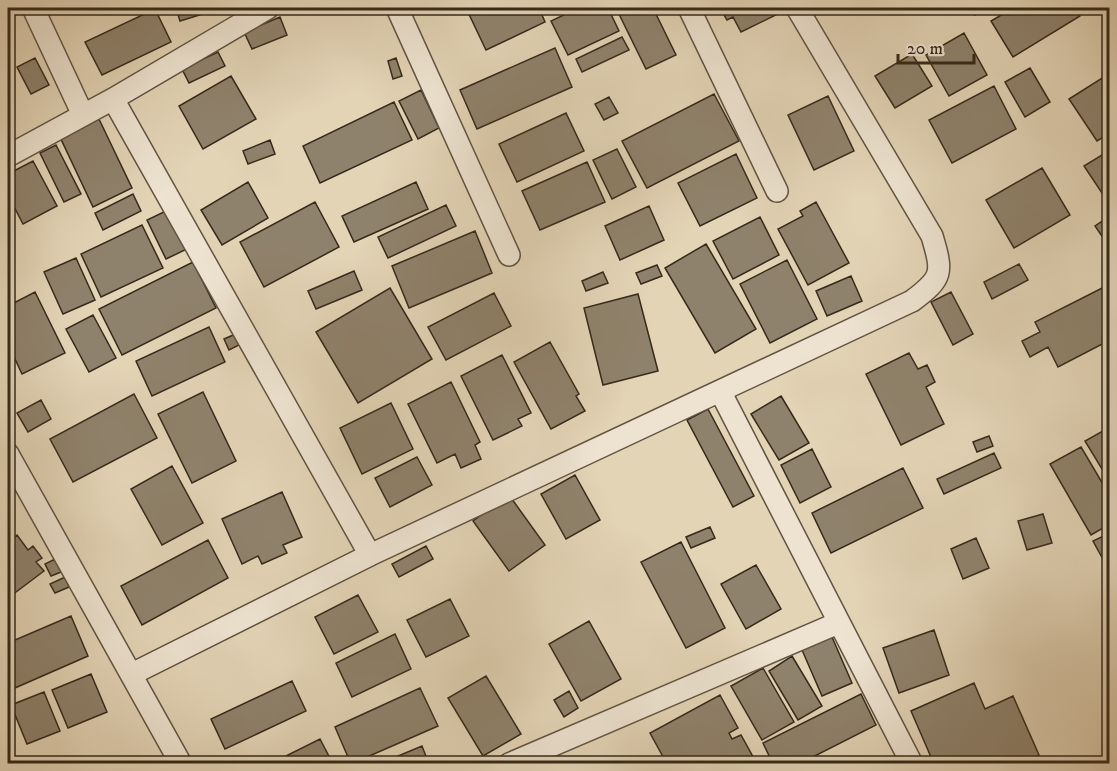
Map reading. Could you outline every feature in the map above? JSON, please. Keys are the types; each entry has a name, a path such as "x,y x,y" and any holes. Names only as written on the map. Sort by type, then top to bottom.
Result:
{"street":[{"path":"33,8 83,115"},
{"path":"8,156 113,99 268,8"},
{"path":"397,8 509,255"},
{"path":"689,8 777,191"},
{"path":"132,674 370,555 912,301 935,284 940,263 932,236 797,8"},
{"path":"113,99 370,555"},
{"path":"720,391 912,764"},
{"path":"8,454 181,764"},
{"path":"508,764 838,623"}],"building":[{"path":"176,8 207,8 209,12 180,21"},
{"path":"466,8 539,8 545,22 486,50"},
{"path":"578,8 608,8 619,31 568,55 551,21"},
{"path":"616,8 653,8 676,55 646,69"},
{"path":"720,8 780,8 782,12 741,32 733,17 727,20"},
{"path":"971,8 987,8 975,15"},
{"path":"1013,8 1075,8 1080,16 1013,57 991,21"},
{"path":"155,9 171,42 102,75 85,42"},
{"path":"280,17 287,35 252,49 244,32"},
{"path":"964,33 987,75 949,96 926,55"},
{"path":"622,37 629,50 582,72 576,59"},
{"path":"8,40 14,54 8,57"},
{"path":"555,48 572,87 477,129 460,90"},
{"path":"218,52 225,66 189,83 182,69"},
{"path":"912,54 932,86 895,108 875,76"},
{"path":"35,58 49,85 31,94 17,67"},
{"path":"396,58 402,76 393,79 388,61"},
{"path":"1030,68 1050,102 1025,117 1005,82"},
{"path":"1110,73 1110,133 1097,141 1069,99"},
{"path":"231,76 256,119 203,149 179,106"},
{"path":"994,86 1016,129 952,163 929,120"},
{"path":"421,90 439,128 418,139 399,101"},
{"path":"714,94 739,141 647,188 622,141"},
{"path":"828,96 854,151 814,170 788,115"},
{"path":"609,97 618,113 604,120 595,104"},
{"path":"394,102 412,140 320,183 303,146"},
{"path":"566,113 584,151 517,182 499,144"},
{"path":"98,117 132,188 93,207 59,135"},
{"path":"270,140 275,154 248,164 243,151"},
{"path":"56,145 81,194 64,202 40,153"},
{"path":"617,149 636,187 612,199 593,160"},
{"path":"1110,150 1110,201 1108,202 1084,166"},
{"path":"736,154 757,198 700,226 678,183"},
{"path":"33,161 57,206 23,224 8,195 8,174"},
{"path":"587,162 605,202 540,230 522,191"},
{"path":"1042,168 1070,215 1014,248 986,200"},
{"path":"248,182 268,218 222,245 201,210"},
{"path":"416,182 428,209 354,242 342,216"},
{"path":"133,194 141,211 103,230 95,213"},
{"path":"315,202 339,247 264,287 240,242"},
{"path":"816,202 849,263 808,285 778,229 803,216 800,211"},
{"path":"446,205 456,226 388,258 378,237"},
{"path":"649,206 664,240 620,260 605,226"},
{"path":"170,209 189,248 166,259 147,220"},
{"path":"1110,216 1110,248 1095,226"},
{"path":"760,217 779,255 733,279 713,241"},
{"path":"142,225 163,268 101,297 81,254"},
{"path":"475,231 492,273 409,308 392,266"},
{"path":"706,244 756,329 715,353 665,268"},
{"path":"76,258 95,300 63,314 44,272"},
{"path":"787,260 817,319 770,343 740,284"},
{"path":"193,262 216,308 122,355 99,309"},
{"path":"1019,264 1028,280 992,299 984,282"},
{"path":"657,265 662,276 641,284 636,273"},
{"path":"354,271 362,290 316,309 308,291"},
{"path":"603,272 608,283 586,291 582,281"},
{"path":"851,276 862,301 827,316 816,291"},
{"path":"1110,284 1110,340 1058,367 1048,347 1030,357 1022,341 1040,332 1035,322"},
{"path":"390,288 432,359 358,403 316,332"},
{"path":"35,292 65,353 22,374 8,344 8,306"},
{"path":"951,292 973,334 953,345 931,302"},
{"path":"494,293 511,326 446,360 428,327"},
{"path":"638,294 658,371 603,385 584,308"},
{"path":"93,315 116,358 89,372 66,329"},
{"path":"209,327 225,362 152,396 136,361"},
{"path":"238,333 243,343 229,350 224,339"},
{"path":"550,342 579,394 576,396 585,411 551,429 514,362"},
{"path":"909,353 918,369 927,365 935,382 926,387 944,424 901,445 866,374"},
{"path":"502,355 531,413 518,419 522,426 493,440 461,376"},
{"path":"451,382 480,442 475,445 481,459 461,468 455,454 437,463 408,404"},
{"path":"203,392 236,461 192,483 158,414"},
{"path":"134,394 157,438 73,482 50,439"},
{"path":"781,396 809,443 779,460 751,414"},
{"path":"41,400 51,419 28,432 17,413"},
{"path":"391,403 413,449 362,474 340,428"},
{"path":"708,409 754,496 733,507 687,420"},
{"path":"1110,427 1110,465 1102,469 1085,441"},
{"path":"989,436 993,446 977,452 973,442"},
{"path":"1081,447 1110,496 1110,524 1091,535 1050,464"},
{"path":"812,449 831,487 800,503 781,465"},
{"path":"994,453 1001,468 944,494 937,479"},
{"path":"417,457 432,485 390,507 375,478"},
{"path":"172,466 203,523 162,545 131,489"},
{"path":"903,468 923,508 831,553 812,513"},
{"path":"575,475 600,520 566,539 541,494"},
{"path":"282,492 302,537 283,545 287,553 262,564 258,556 242,564 222,519"},
{"path":"509,495 545,545 509,571 473,521"},
{"path":"1043,514 1052,543 1027,550 1018,521"},
{"path":"710,527 715,538 691,548 686,537"},
{"path":"1110,533 1110,572 1093,541"},
{"path":"17,535 28,550 33,546 42,558 36,562 44,571 8,598 8,543"},
{"path":"976,538 989,568 963,579 951,549"},
{"path":"208,540 228,578 142,625 121,586"},
{"path":"681,542 725,628 686,648 641,562"},
{"path":"426,546 433,559 399,577 392,564"},
{"path":"55,559 61,572 51,576 45,564"},
{"path":"756,565 781,609 746,629 721,584"},
{"path":"65,577 69,587 55,593 50,584"},
{"path":"358,595 378,632 334,654 315,617"},
{"path":"450,599 469,636 426,657 407,620"},
{"path":"71,616 88,656 8,691 8,643"},
{"path":"589,621 621,679 581,701 549,644"},
{"path":"934,630 949,675 899,693 883,648"},
{"path":"395,634 411,669 352,697 336,663"},
{"path":"832,637 852,683 822,696 802,650"},
{"path":"792,656 822,706 798,720 769,671"},
{"path":"763,668 794,722 762,740 731,686"},
{"path":"91,674 107,712 68,728 52,690"},
{"path":"486,676 521,734 483,756 448,698"},
{"path":"292,681 306,711 225,749 211,719"},
{"path":"974,683 985,709 1013,696 1039,755 1020,764 934,764 911,711"},
{"path":"420,688 438,726 351,764 335,727"},
{"path":"569,691 578,708 564,717 554,700"},
{"path":"44,692 60,731 27,744 11,705"},
{"path":"861,694 876,725 799,764 773,764 763,743"},
{"path":"720,695 738,728 729,733 732,739 741,735 757,764 667,764 650,733"},
{"path":"320,739 333,764 270,764"},
{"path":"422,746 429,764 379,764"}]}
